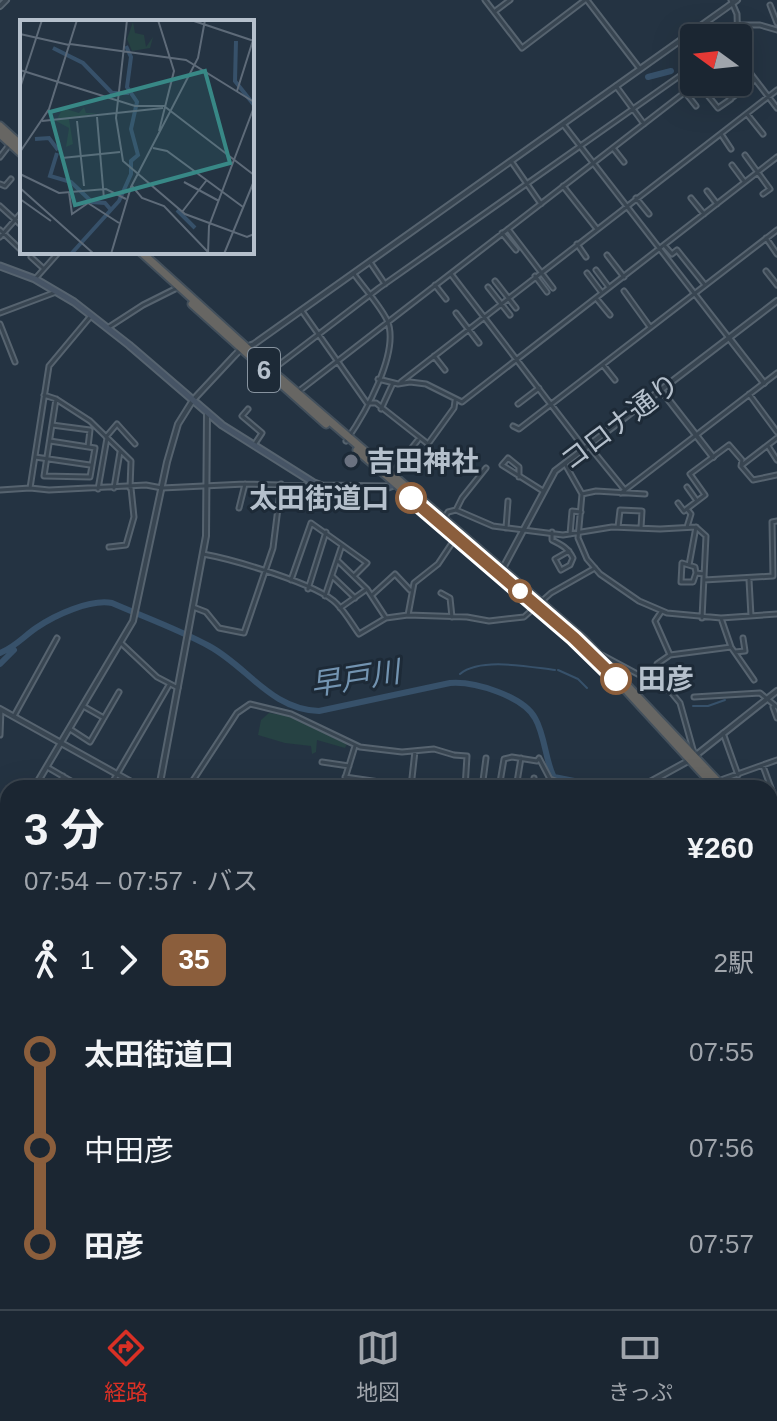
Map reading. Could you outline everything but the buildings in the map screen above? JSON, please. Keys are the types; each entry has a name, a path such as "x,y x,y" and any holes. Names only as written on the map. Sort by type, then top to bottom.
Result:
{"highway":[{"path":"0,126 20,144"},
{"path":"0,134 20,152"},
{"name":"6","path":"136,254 597,656 713,780"},
{"name":"6","path":"143,254 295,394"},
{"name":"6","path":"394,480 444,519 458,535"}],"main road":[{"path":"0,266 35,279 92,315 207,413 319,485 388,487 394,480"}],"street":[{"path":"485,0 522,48 586,0 640,69"},
{"path":"494,12 510,0"},
{"path":"39,780 133,621 178,424 193,400 244,349 734,1 738,24"},
{"path":"770,5 777,20"},
{"path":"752,25 777,30"},
{"path":"272,370 385,284 680,76"},
{"path":"752,77 777,108"},
{"path":"733,97 755,80"},
{"path":"616,86 644,124"},
{"path":"381,409 396,383 777,90"},
{"path":"295,394 680,96"},
{"path":"688,96 696,106"},
{"path":"708,96 718,108 731,99 728,96"},
{"path":"747,114 763,134"},
{"path":"563,124 764,383"},
{"path":"721,134 731,149"},
{"path":"0,157 11,144"},
{"path":"613,148 624,162"},
{"path":"745,155 770,189 763,194"},
{"path":"378,379 426,384 462,402 777,157"},
{"path":"511,161 541,204"},
{"path":"732,165 745,182"},
{"path":"0,184 5,186 11,179"},
{"path":"563,186 597,229"},
{"path":"707,191 717,204"},
{"path":"636,198 649,214"},
{"path":"691,198 704,214"},
{"path":"0,206 20,224"},
{"path":"20,214 1,234 20,249"},
{"path":"508,229 553,288"},
{"path":"513,426 519,429 775,231 777,237"},
{"path":"502,233 516,250"},
{"path":"766,238 777,254"},
{"path":"577,244 586,257"},
{"path":"664,245 672,254 677,250 705,285"},
{"path":"35,279 54,254"},
{"path":"607,255 624,277"},
{"path":"31,257 43,268"},
{"path":"370,262 385,284"},
{"path":"596,270 609,288"},
{"path":"766,271 777,285"},
{"path":"587,273 602,293"},
{"path":"347,439 370,401 389,347 388,322 353,274"},
{"path":"451,274 623,491"},
{"path":"535,276 547,292"},
{"path":"495,281 516,308"},
{"path":"435,285 446,299"},
{"path":"488,287 510,315"},
{"path":"108,328 175,289"},
{"path":"624,291 650,328"},
{"path":"0,313 56,292"},
{"path":"596,298 610,315"},
{"name":"コロナ通り","path":"500,571 555,471 777,301"},
{"path":"302,310 367,403 370,401 418,439 428,444 454,408 455,401"},
{"path":"456,313 479,343"},
{"path":"30,488 50,362 66,349 92,315"},
{"path":"0,324 15,362"},
{"path":"434,356 445,370"},
{"path":"603,365 615,380"},
{"path":"623,491 777,373"},
{"path":"518,404 539,388"},
{"path":"661,390 713,457"},
{"path":"749,394 777,432"},
{"path":"44,395 56,399 90,421 133,466 130,488 134,517 126,545 109,547"},
{"path":"50,441 95,448 90,477 45,477 47,458 56,399"},
{"path":"248,409 242,416 262,433 254,445"},
{"path":"161,780 203,554 207,522 207,413"},
{"path":"98,489 106,438 117,424 135,444"},
{"path":"52,425 90,430 88,447"},
{"path":"741,466 777,438"},
{"path":"394,480 418,439"},
{"path":"678,503 684,511 705,495 690,474 729,445 742,460 741,466"},
{"path":"768,445 777,460"},
{"path":"114,488 120,451"},
{"path":"35,457 92,465"},
{"path":"519,477 519,467 508,458 502,465 519,477 543,491"},
{"path":"565,464 582,494 578,533 587,559 639,601 661,612 702,618 777,614"},
{"path":"741,466 753,480 777,475"},
{"path":"456,510 486,468"},
{"path":"239,508 245,484"},
{"path":"0,490 130,488 146,485 162,488 245,484 319,485"},
{"path":"193,607 206,612 219,628 244,633 277,531 281,484"},
{"path":"687,487 697,501"},
{"path":"582,494 596,491 645,494"},
{"path":"506,528 508,501"},
{"path":"687,509 691,514 687,527"},
{"path":"444,519 448,512 456,510 493,526 570,534 618,527 696,527 706,536 702,618"},
{"path":"618,527 620,510 642,511 641,528"},
{"path":"570,534 572,511 581,512"},
{"path":"704,580 773,576 772,522 777,521"},
{"path":"291,580 311,523 367,563 354,576"},
{"path":"689,565 696,527"},
{"path":"308,589 326,532"},
{"path":"552,532 552,540 569,551 573,558 570,565 561,570 555,559 569,551"},
{"path":"408,615 414,583 438,564 458,535"},
{"path":"325,596 342,545"},
{"path":"203,554 232,559 325,596 334,601 359,634 386,618 408,615 489,621 519,618 530,614 551,593 595,568"},
{"path":"337,560 367,589 386,618"},
{"path":"682,563 695,567 696,573 693,582 681,582 682,563"},
{"path":"696,573 704,574"},
{"path":"372,595 395,574 411,590"},
{"path":"332,575 355,598"},
{"path":"749,578 751,616"},
{"path":"340,608 367,589"},
{"path":"441,593 450,598 452,617"},
{"path":"661,612 655,621 656,626 670,655"},
{"path":"721,618 731,647 754,680"},
{"path":"14,716 57,638"},
{"path":"735,652 745,651 743,638"},
{"path":"121,643 157,677 178,688"},
{"path":"655,682 657,664 670,655 731,647"},
{"path":"597,656 671,692 680,703 693,758"},
{"path":"660,685 667,671 675,677 680,673"},
{"path":"113,780 169,685"},
{"path":"653,780 693,758 777,691"},
{"path":"70,729 90,742 119,692"},
{"path":"694,697 760,693 774,706 777,718"},
{"path":"193,780 237,713 250,704 291,714 355,746 402,752 434,749 467,756 466,780"},
{"path":"83,706 104,718"},
{"path":"0,735 0,709 126,780"},
{"path":"723,733 738,775"},
{"path":"344,780 355,746"},
{"path":"412,780 415,751"},
{"path":"483,780 486,758"},
{"path":"517,780 521,758"},
{"path":"500,780 504,759 521,758 537,761 539,758 553,780"},
{"path":"729,780 777,760"},
{"path":"322,762 349,766"},
{"path":"763,766 768,780"},
{"path":"47,767 70,780"},
{"path":"61,780 63,776"},
{"path":"345,777 369,780"}],"green space":[{"path":"269,713 290,716 347,744 345,748 317,740 316,752 312,754 311,746 258,735 261,720"}],"waterway":[{"path":"648,77 671,71"},
{"name":"早戸川","path":"0,653 63,613 94,603 112,603 209,646 273,695 302,708 319,711 450,683 497,692 529,710 541,733 554,777 569,780"},
{"path":"0,664 14,650"},
{"path":"460,674 492,664 555,670"},
{"path":"558,670 578,679 587,688"},
{"path":"693,706 708,706 725,700"}],"bus line":[{"name":"35","path":"411,498 574,638 616,679"}],"place":[{"name":"吉田神社","path":"351,461"},
{"name":"太田街道口","path":"411,498"},
{"name":"田彦","path":"616,679"}]}
